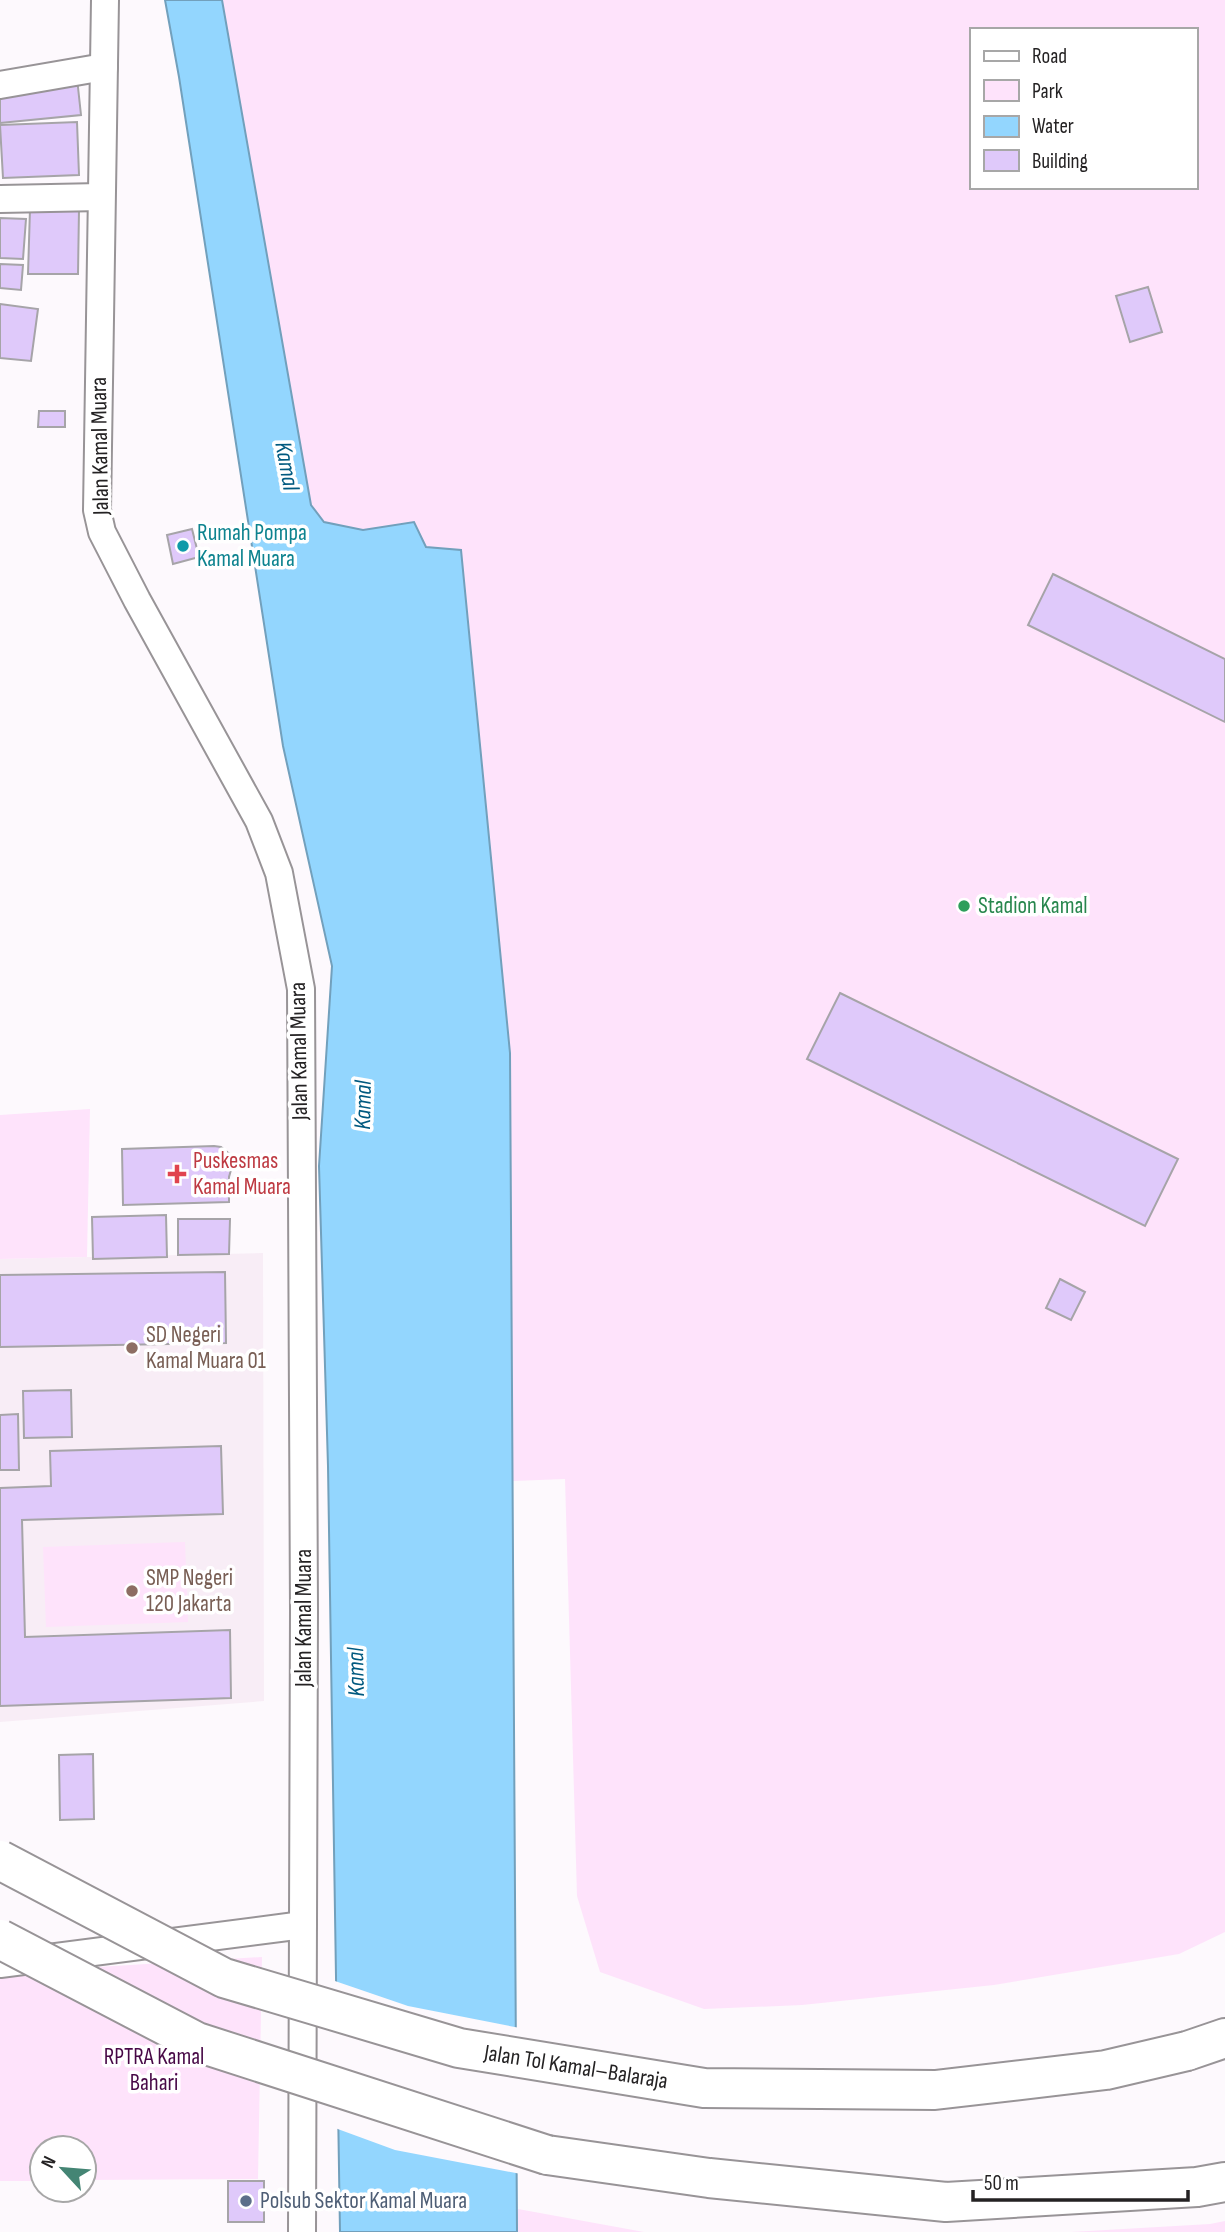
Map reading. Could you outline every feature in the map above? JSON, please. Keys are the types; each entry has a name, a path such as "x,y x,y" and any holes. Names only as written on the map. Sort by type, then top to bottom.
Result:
{"highway":[{"name":"Jalan Tol Kamal–Balaraja","path":"0,1860 224,1978 459,2048 704,2088 935,2090 1106,2070 1225,2039"},
{"path":"0,1938 197,2042 547,2155 709,2178 946,2202 1197,2188 1225,2182"}],"street":[{"name":"Jalan Kamal Muara","path":"105,0 97,510 102,532 137,600 259,821 279,873 301,989 304,1597 302,2232"},
{"path":"0,85 104,67"},
{"path":"0,199 101,197"},
{"path":"0,1964 303,1925"}],"shaded area":[{"path":"263,1253 264,1701 0,1722 0,1259"}],"green space":[{"path":"222,0 1225,0 1225,1932 1179,1954 994,1985 802,2005 704,2009 600,1972 577,1896 565,1479 513,1481 510,1053 460,550 425,547 414,522 363,530 324,522 311,505"},
{"path":"90,1109 87,1257 0,1259 0,1115"},
{"path":"185,1542 188,1622 46,1627 43,1547"},
{"name":"RPTRA Kamal Bahari","path":"262,1957 258,2179 98,2180 98,2134 28,2134 28,2181 0,2181 0,1973"},
{"path":"518,2209 644,2232 517,2232"},
{"path":"1225,2221 1225,2232 1071,2232 1210,2224"}],"water":[{"name":"Kamal","path":"165,0 222,0 311,505 324,522 363,530 414,522 426,547 461,550 510,1053 517,2232 340,2232 328,1466 319,1166 332,966 283,746"}],"pier":[{"path":"332,1980 408,2006 520,2028 521,2174 395,2150 335,2128"}],"building":[{"path":"77,78 81,115 0,123 0,86"},
{"path":"77,122 79,175 3,178 0,125"},
{"path":"30,209 79,210 78,274 28,274"},
{"path":"0,218 26,219 23,259 0,258"},
{"path":"0,264 23,265 21,290 0,288"},
{"path":"1148,287 1162,332 1130,342 1116,296"},
{"path":"0,304 38,309 31,361 0,358"},
{"path":"39,411 65,411 65,427 38,427"},
{"name":"Rumah Pompa Kamal Muara","path":"192,529 199,557 173,564 167,535"},
{"path":"1053,574 1225,659 1225,722 1028,625"},
{"path":"840,993 1178,1159 1145,1226 807,1059"},
{"name":"Puskesmas Kamal Muara","path":"221,1147 232,1156 229,1202 123,1205 122,1149"},
{"path":"166,1215 167,1257 93,1259 92,1217"},
{"path":"178,1219 230,1219 229,1254 178,1255"},
{"path":"225,1272 226,1343 0,1347 0,1275"},
{"path":"1060,1279 1085,1292 1071,1320 1046,1308"},
{"path":"71,1390 72,1437 24,1438 23,1391"},
{"path":"18,1414 19,1470 0,1470 0,1415"},
{"path":"221,1446 223,1514 22,1520 25,1637 230,1630 231,1698 0,1706 0,1488 51,1486 50,1451"},
{"path":"93,1754 94,1819 60,1820 59,1755"},
{"name":"Polsub Sektor Kamal Muara","path":"228,2181 264,2181 264,2222 228,2222"}],"place":[{"name":"Rumah Pompa Kamal Muara","path":"183,546"},
{"name":"Stadion Kamal","path":"964,906"},
{"name":"Puskesmas Kamal Muara","path":"177,1174"},
{"name":"SD Negeri Kamal Muara 01","path":"132,1348"},
{"name":"SMP Negeri 120 Jakarta","path":"132,1591"},
{"name":"Polsub Sektor Kamal Muara","path":"246,2201"}]}
